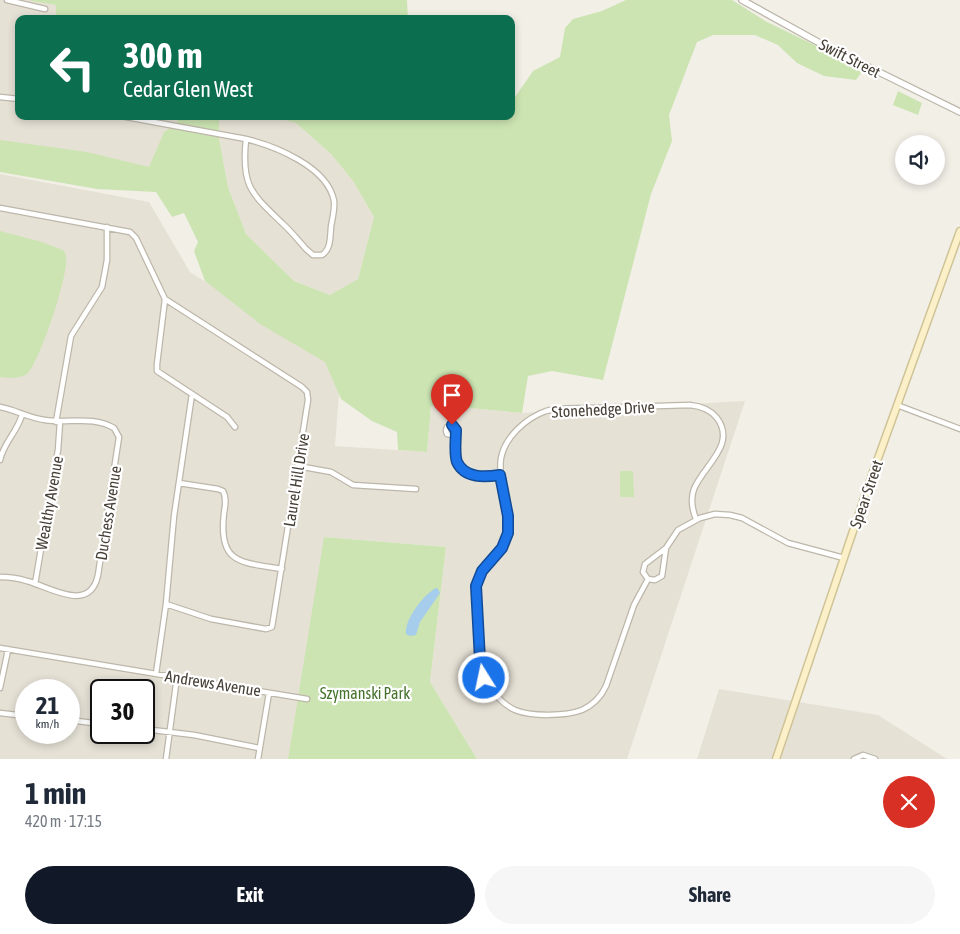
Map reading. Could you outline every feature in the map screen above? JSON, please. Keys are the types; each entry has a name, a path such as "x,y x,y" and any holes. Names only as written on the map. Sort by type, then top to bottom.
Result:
{"main road":[{"name":"Spear Street","path":"776,759 897,405 960,231"}],"street":[{"path":"7,0 45,9"},
{"name":"Swift Street","path":"742,0 816,41 960,112"},
{"path":"0,97 15,99"},
{"path":"143,120 246,139 278,149 304,164 325,182 331,191 334,202 329,247 322,255 313,254 306,248 254,196 246,176 244,153 246,139"},
{"path":"0,208 108,227 132,234 165,299 157,364 158,371 227,417 236,427"},
{"name":"Wealthy Avenue","path":"35,584 58,450 58,422 71,336 102,288 108,227"},
{"name":"Laurel Hill Drive","path":"165,299 306,390 308,400 273,624 269,630 211,619 166,604"},
{"path":"156,674 166,604 174,516 192,394"},
{"path":"897,405 960,429"},
{"name":"Stonehedge Drive","path":"648,579 634,605 606,686 594,703 576,712 542,715 522,712 504,704 491,689 483,674 480,660 476,592 482,571 502,548 508,533 508,516 500,475 502,454 509,439 523,425 538,414 548,410 697,406 708,410 716,417 723,435 719,451 693,492 692,506 696,520"},
{"path":"0,407 22,415 58,422"},
{"path":"0,460 4,448 17,429 22,415"},
{"name":"Duchess Avenue","path":"35,584 52,591 79,596 92,590 98,575 117,451 118,434 114,428 99,422 81,420 58,422"},
{"path":"456,436 457,461 467,472 479,477 500,475"},
{"path":"298,466 331,472 350,484 416,489"},
{"path":"179,483 218,488 223,491 226,498 222,537 230,553 244,562 282,568"},
{"path":"666,548 662,576 655,580 648,579 643,572 644,566 666,548 678,530 696,520 711,515 736,516 747,520 788,543 844,558"},
{"path":"0,577 35,584"},
{"name":"Andrews Avenue","path":"0,648 307,699"},
{"path":"0,688 8,650"},
{"path":"166,759 177,677"},
{"path":"258,759 269,693"},
{"path":"0,713 15,715"},
{"path":"155,730 212,738 259,748"},
{"path":"854,759 863,755 875,759"}],"shaded area":[{"path":"0,0 31,0 56,5 56,15 15,15 15,120 177,120 168,174 0,142"},
{"path":"219,120 285,120 296,123 331,154 353,181 374,217 358,279 330,295 294,281 246,234 228,187 219,138"},
{"path":"0,174 149,202 190,272 341,368 335,446 427,452 431,406 444,404 522,413 745,401 627,759 477,759 430,682 446,547 325,537 288,759 0,759"},
{"path":"719,689 878,715 947,759 697,759"}],"green space":[{"path":"407,0 408,15 56,15 56,5 31,1"},
{"path":"626,0 732,0 765,21 864,69 856,80 824,76 797,63 778,45 755,35 713,35 697,42 669,115 672,141 651,194 603,380 552,371 528,376 522,413 444,404 431,406 427,452 398,450 397,432 372,421 341,399 325,362 260,324 205,281 194,251 198,242 184,213 172,217 156,192 97,189 0,172 0,140 87,152 149,167 164,132 177,124 178,120 219,120 219,138 228,187 246,234 294,281 330,295 358,279 374,217 353,181 331,154 296,123 285,120 515,120 515,97 533,71 560,57 565,28 573,19 602,11"},
{"path":"898,91 922,103 918,115 893,105"},
{"path":"0,231 42,242 63,250 66,255 66,265 59,298 39,354 27,374 10,378 0,377"},
{"path":"620,471 633,471 634,497 620,497"},
{"name":"Szymanski Park","path":"324,537 446,547 430,682 477,759 288,759"}],"water":[{"path":"436,588 440,593 420,622 416,635 410,636 406,634 406,628 411,615 426,596"}],"route":[{"path":"452,425 456,430 457,461 461,466 469,473 477,476 500,475 508,516 509,527 505,543 482,571 476,586 480,660 484,678"}]}
